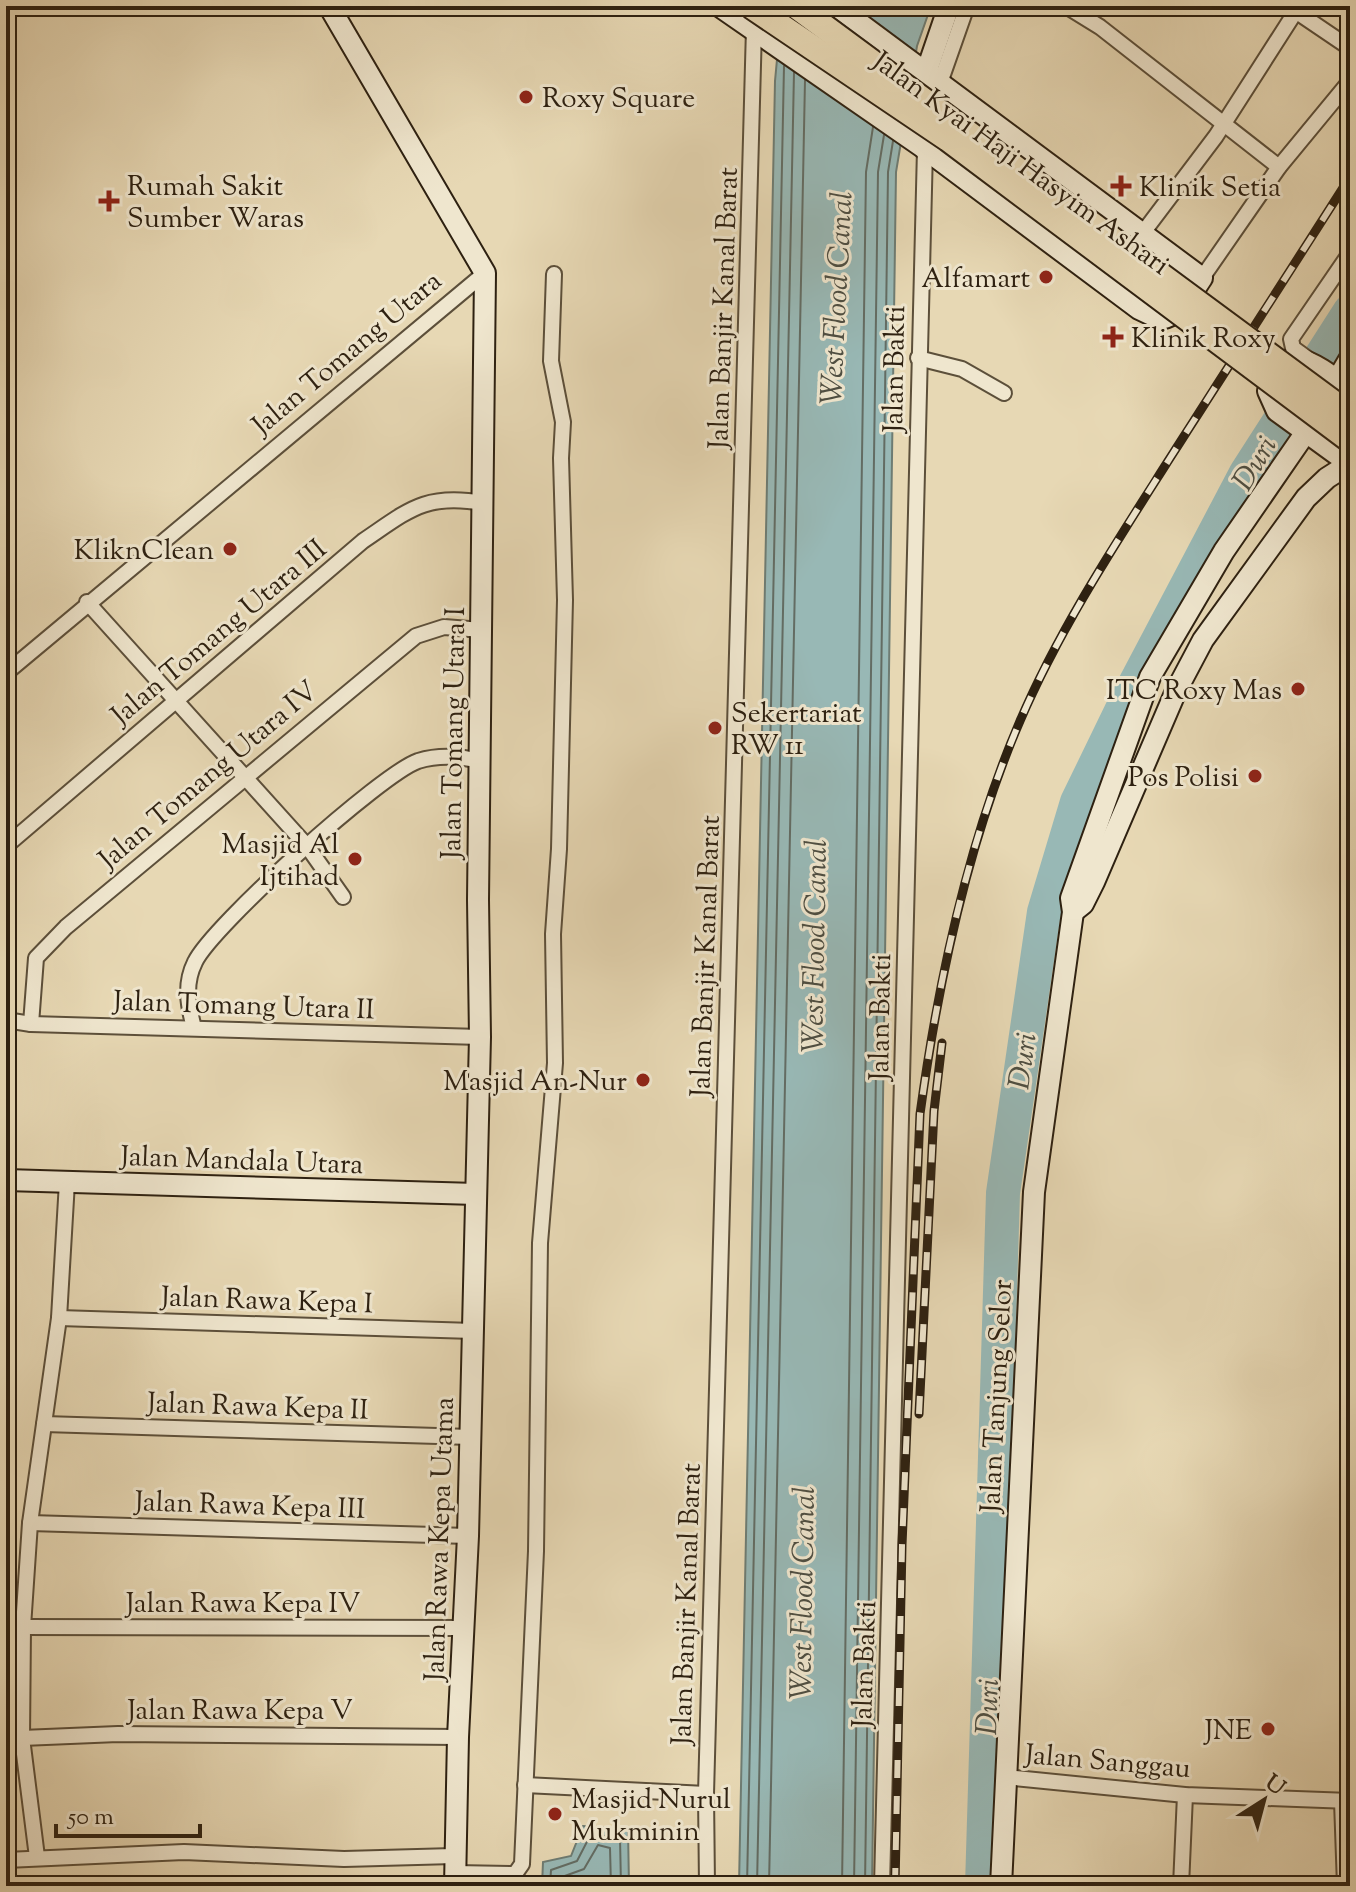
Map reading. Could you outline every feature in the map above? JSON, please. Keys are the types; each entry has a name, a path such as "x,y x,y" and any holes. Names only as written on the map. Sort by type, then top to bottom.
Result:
{"main road":[{"name":"Jalan Kyai Haji Hasyim Ashari","path":"796,6 1350,415"},
{"name":"Jalan Kyai Haji Hasyim Ashari","path":"757,23 948,139 1350,440"}],"street":[{"name":"Jalan Tomang Utara","path":"6,673 87,602 485,273 329,6"},
{"path":"719,6 757,23"},
{"name":"Jalan Kyai Haji Hasyim Ashari","path":"757,23 1139,309 1160,319 1174,315 1202,278 836,6"},
{"path":"926,73 941,6"},
{"path":"926,73 949,6"},
{"path":"926,73 967,6"},
{"path":"1066,6 1100,27 1279,167"},
{"path":"1100,280 1097,265 1104,244 1111,237 1138,232 1223,125 1292,8 1350,48"},
{"name":"Jalan Banjir Kanal Barat","path":"707,1886 706,1794 757,23"},
{"path":"1202,278 1279,167 1350,81"},
{"name":"Jalan Bakti","path":"882,1886 923,148"},
{"path":"1071,256 1083,255 1101,242 1109,221 1105,206"},
{"path":"1350,253 1291,339 1293,348 1340,382 1350,358"},
{"name":"Jalan Tomang Utara I","path":"476,1194 480,1037 479,761 485,273"},
{"path":"6,1860 184,1852 344,1859 455,1874 515,1874 520,1871 536,1551 540,1243 555,1063 553,934 559,849 565,600 563,422 551,361 554,274"},
{"path":"918,358 962,369 1004,393"},
{"path":"1313,362 1290,361 1273,377 1268,399 1277,411 1350,464"},
{"name":"Jalan Tanjung Selor","path":"1001,1886 1034,1192 1073,912 1071,898 1150,677 1301,429"},
{"name":"Jalan Tanjung Selor","path":"1073,912 1083,904 1094,882 1176,691 1203,640 1306,498 1327,478 1350,464"},
{"name":"Jalan Tomang Utara III","path":"6,846 363,541 419,504 451,499 483,503"},
{"path":"87,602 307,846 343,897"},
{"name":"Jalan Tomang Utara IV","path":"31,1024 32,976 36,958 43,949 242,777 416,636 444,627 482,630"},
{"path":"194,1028 187,999 195,962 215,932 307,846 399,772 417,762 448,756 479,761"},
{"name":"Jalan Tomang Utara II","path":"6,1020 31,1024 480,1037"},
{"name":"Jalan Mandala Utara","path":"6,1180 476,1194"},
{"path":"37,1857 22,1738 23,1627 30,1523 59,1318 67,1182"},
{"name":"Jalan Rawa Kepa Utama","path":"455,1874 468,1536 476,1194"},
{"name":"Jalan Rawa Kepa I","path":"59,1318 473,1331"},
{"name":"Jalan Rawa Kepa II","path":"44,1424 471,1437"},
{"name":"Jalan Rawa Kepa III","path":"30,1523 468,1536"},
{"name":"Jalan Rawa Kepa IV","path":"23,1627 463,1628"},
{"name":"Jalan Rawa Kepa V","path":"22,1738 118,1734 458,1737"},
{"name":"Jalan Sanggau","path":"1005,1777 1185,1795 1346,1801"},
{"path":"525,1785 706,1794"},
{"path":"1181,1886 1185,1795"},
{"path":"1345,1886 1346,1801"}],"water":[{"name":"West Flood Canal","path":"782,6 931,6 917,46 896,172 872,1886 739,1886 775,81"},
{"path":"583,1826 628,1829 629,1886 542,1886 543,1862 571,1856"}],"waterway":[{"name":"Duri","path":"982,1886 1003,1193 1044,912 1077,802 1127,699 1246,473 1350,311"}],"railway":[{"path":"895,1886 902,1545 920,1114 946,964 970,865 1001,768 1020,721 1071,619 1129,522 1350,177"},
{"path":"919,1414 934,1111 942,1043"}],"place":[{"name":"Roxy Square","path":"526,97"},
{"name":"Klinik Setia","path":"1121,186"},
{"name":"Rumah Sakit Sumber Waras","path":"109,201"},
{"name":"Alfamart","path":"1046,277"},
{"name":"Klinik Roxy","path":"1113,337"},
{"name":"KliknClean","path":"230,549"},
{"name":"ITC Roxy Mas","path":"1298,689"},
{"name":"Sekertariat RW 11","path":"715,728"},
{"name":"Pos Polisi","path":"1255,776"},
{"name":"Masjid Al Ijtihad","path":"355,859"},
{"name":"Masjid An-Nur","path":"643,1080"},
{"name":"JNE","path":"1268,1729"},
{"name":"Masjid Nurul Mukminin","path":"555,1814"}]}
